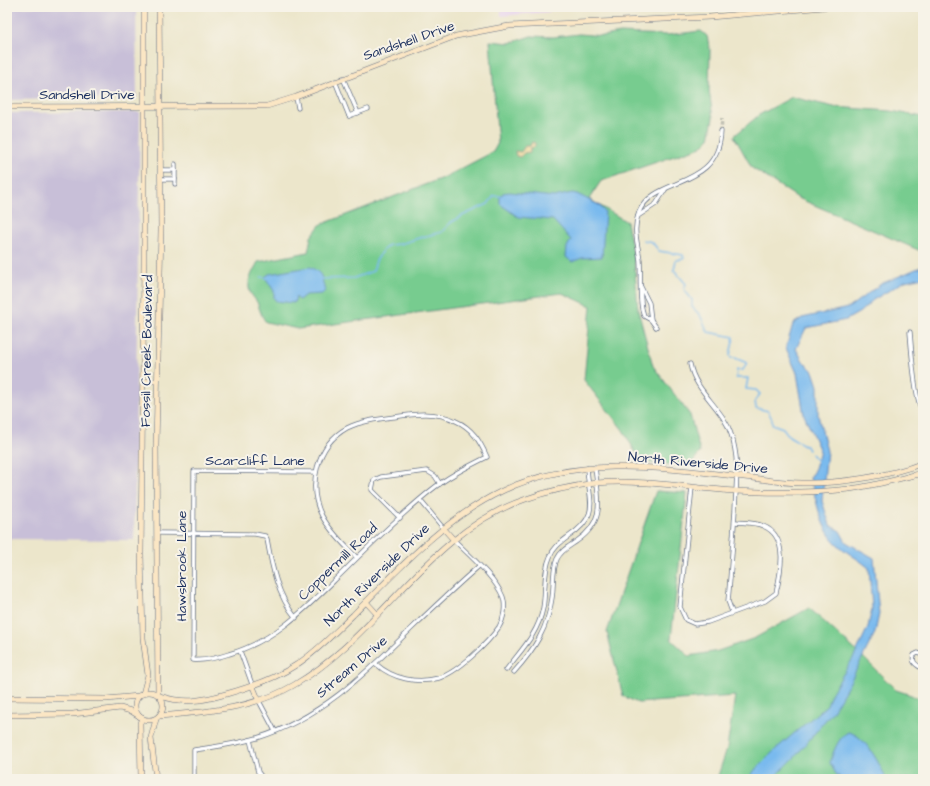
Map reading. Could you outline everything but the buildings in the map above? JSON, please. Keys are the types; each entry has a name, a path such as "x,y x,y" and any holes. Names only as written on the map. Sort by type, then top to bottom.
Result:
{"main road":[{"name":"Fossil Creek Boulevard","path":"141,695 148,675 142,638 141,562 145,107 144,7"},
{"name":"Fossil Creek Boulevard","path":"159,7 162,107 156,533 159,696"},
{"name":"Sandshell Drive","path":"7,107 258,107 296,97 456,36 509,26 710,17 824,7"},
{"path":"143,381 157,381"},
{"name":"North Riverside Drive","path":"159,696 178,702 196,700 253,687 296,665 318,649 422,546 484,501 516,485 556,473 595,467 645,468 737,476 765,481 806,483 887,473 923,463"},
{"name":"North Riverside Drive","path":"158,717 210,712 259,701 292,686 313,674 335,657 453,539 512,504 558,490 596,483 633,483 736,491 805,491 836,489 885,482 923,473"},
{"path":"444,529 453,539"},
{"path":"366,602 377,614"},
{"path":"253,687 259,701"},
{"path":"7,698 106,699 141,695 149,692 159,696 163,704 152,738 156,779"},
{"path":"141,695 135,704 140,717 141,779"},
{"path":"7,715 73,714 120,708 131,711 140,717 149,720 158,717"}],"street":[{"path":"343,78 358,113"},
{"path":"335,81 348,117 368,109"},
{"path":"296,97 298,108"},
{"path":"651,320 646,319 642,309 635,233 638,216 642,206 652,195 692,178 709,163 720,140 721,131"},
{"path":"175,164 175,184"},
{"path":"161,170 175,170"},
{"path":"161,179 175,179"},
{"path":"638,216 656,204 665,190"},
{"path":"641,287 649,303 651,320 656,327"},
{"path":"910,332 917,392 920,407 923,411"},
{"path":"690,364 694,380 724,418 731,433 737,454 735,522 728,601 732,612"},
{"name":"Coppermill Road","path":"193,660 206,660 240,651 268,638 296,618 357,558 420,500 440,484 487,457 475,435 462,424 445,416 418,414 370,420 345,430 326,448 320,458 316,472"},
{"path":"514,672 533,651 546,625 550,610 556,564 560,554 584,536 593,527 598,517 595,467"},
{"path":"506,670 526,646 539,622 543,609 548,563 553,550 587,522 591,508 587,468"},
{"name":"Scarcliff Lane","path":"194,471 316,472"},
{"name":"Hawsbrook Lane","path":"193,660 194,471"},
{"path":"400,518 372,490 374,480 381,476 427,471 435,476 440,484"},
{"path":"316,472 315,491 322,517 332,532 357,558"},
{"path":"692,487 680,607 686,620 695,624 708,622 765,601 776,593 781,558 779,542 768,528 754,524 735,522"},
{"path":"420,500 444,529"},
{"path":"156,533 255,534 265,536 267,539 277,585 285,602 296,618"},
{"path":"376,664 393,675 409,680 427,680 451,673 479,649 499,626 504,614 503,598 496,585 453,539"},
{"name":"Stream Drive","path":"194,779 194,750 226,746 250,740 274,731 314,712 331,701 376,664 445,596 479,566"},
{"path":"240,651 253,687"},
{"path":"923,655 918,653 914,655 913,658 915,664 923,669"},
{"path":"259,701 274,731"},
{"path":"250,740 258,772 263,779"}],"shaded area":[{"path":"7,7 136,7 137,98 7,100"},
{"path":"501,7 549,7 550,12 501,16"},
{"path":"140,112 134,540 7,539 7,113"}],"green space":[{"path":"701,31 707,36 710,50 709,90 713,118 709,139 701,147 601,181 589,199 627,222 634,258 638,310 653,366 690,415 700,452 690,466 641,462 623,430 584,380 591,306 562,293 298,329 266,322 264,320 257,302 249,288 251,277 258,262 308,252 311,237 320,225 445,177 493,152 498,143 490,41 510,43 531,36 553,37 579,34 604,36 620,33 667,35"},
{"path":"792,97 834,107 891,111 923,117 923,252 798,198 752,168 734,136 759,115"},
{"path":"656,491 687,493 671,639 689,656 718,651 755,638 809,608 864,658 896,690 923,701 923,779 717,779 727,748 735,696 638,703 623,696 607,632"}],"sand":[{"path":"532,142 535,143 535,147 530,148 530,152 524,153 520,157 516,156 515,151 521,152 525,146 530,146"}],"water":[{"path":"509,192 554,197 572,193 599,205 605,212 602,257 582,258 572,262 566,257 567,247 571,240 553,220 518,217 500,204 500,197 503,193"},
{"path":"923,266 923,277 905,281 873,300 860,312 846,320 806,328 796,349 803,361 813,371 818,386 818,415 827,451 822,501 830,525 840,531 846,542 874,558 879,614 875,633 850,682 833,711 795,757 778,774 770,779 749,779 754,771 776,749 827,705 831,694 855,655 868,627 872,608 869,568 840,547 830,536 822,521 817,504 810,478 815,468 820,451 804,415 797,373 786,348 793,324 802,318 848,308 881,284"},
{"path":"310,267 321,276 325,291 322,294 305,295 299,300 296,297 294,303 276,301 274,298 274,291 265,277 269,274"},
{"path":"848,732 860,738 866,744 876,758 886,779 842,779 836,774 830,763 834,750 841,738"}],"waterway":[{"path":"321,279 354,278 373,271 376,261 383,250 389,245 400,244 442,232 450,223 488,204 494,196 503,196"},
{"path":"643,240 652,242 659,251 683,255 684,259 676,260 674,270 686,284 684,289 692,300 692,307 700,315 708,332 734,337 730,355 731,358 747,363 743,370 737,370 736,378 748,378 746,389 756,390 760,394 755,401 756,408 768,411 772,419 772,424 783,428 789,436 807,447 809,450"},
{"path":"261,277 267,278"},
{"path":"811,454 818,462"}],"tunnel":[{"path":"721,131 722,118"}]}
